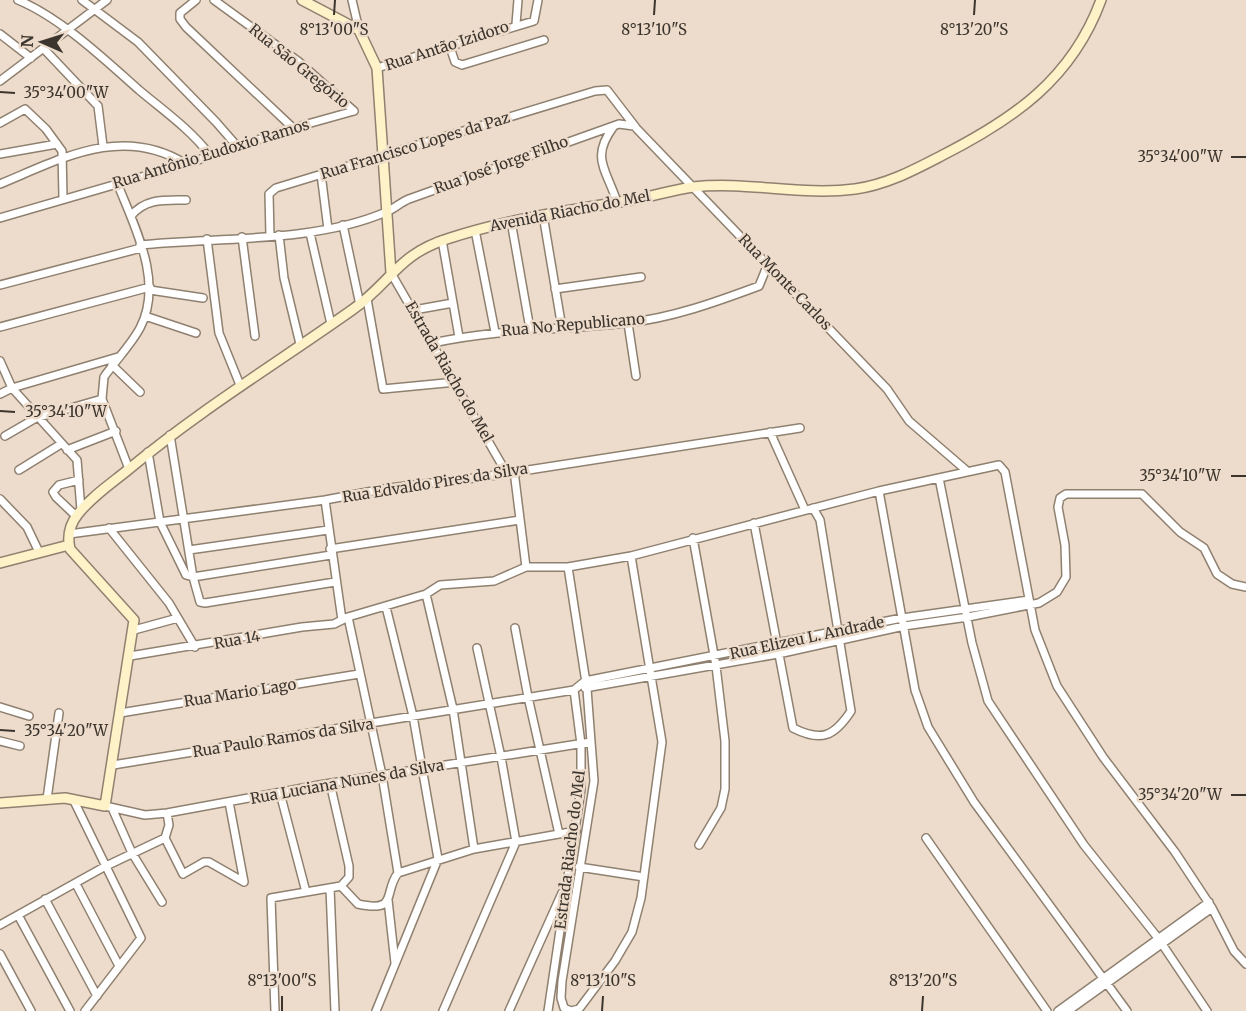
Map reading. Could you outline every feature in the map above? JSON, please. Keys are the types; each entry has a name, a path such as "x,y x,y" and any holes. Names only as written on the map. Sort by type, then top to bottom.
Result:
{"street":[{"path":"18,0 33,6 65,30 178,122 210,155"},
{"path":"82,0 138,42 237,146"},
{"path":"0,81 107,0"},
{"path":"196,0 180,13 180,19 186,27 293,128"},
{"name":"Rua São Gregório","path":"214,0 291,55 354,111"},
{"path":"302,0 359,30"},
{"path":"352,0 359,30 377,68 391,273"},
{"path":"516,24 518,0"},
{"name":"Rua Antão Izidoro","path":"377,68 536,19 538,0"},
{"name":"Avenida Riacho do Mel","path":"69,534 79,513 148,453 240,385 363,302 408,256 441,240 512,221 694,187 823,191 857,189 897,178 979,136 1016,112 1062,70 1075,54 1090,29 1101,0"},
{"path":"0,34 31,58"},
{"path":"450,47 455,62 462,65 544,40"},
{"path":"44,49 98,106 103,146"},
{"name":"Rua Francisco Lopes da Paz","path":"270,236 270,192 321,174 604,90"},
{"name":"Rua Monte Carlos","path":"604,90 609,92 636,127 887,389 909,421 967,471"},
{"path":"0,123 27,110 57,144 64,158 63,198"},
{"name":"Rua Antônio Eudoxio Ramos","path":"0,218 63,198 118,185 293,128 354,111"},
{"path":"616,202 600,154 603,141 625,113"},
{"name":"Rua José Jorge Filho","path":"0,285 141,247 207,239 279,236 328,229 387,212 410,198 616,125 636,127"},
{"path":"0,153 57,144"},
{"path":"0,184 64,158 103,146 152,149 186,164"},
{"path":"321,174 328,229"},
{"path":"118,185 141,247 150,289 145,316 138,331 102,381 102,399 129,469"},
{"path":"131,216 141,205 151,202 186,200"},
{"path":"543,215 561,328"},
{"path":"512,221 530,329"},
{"path":"343,225 383,389 456,382"},
{"path":"475,230 495,332"},
{"path":"310,233 331,324"},
{"path":"279,236 284,278 300,344"},
{"path":"242,237 255,336"},
{"path":"207,239 219,333 240,385"},
{"path":"441,240 459,338"},
{"name":"Rua No Republicano","path":"433,343 495,332 628,323 699,308 759,286 768,264"},
{"name":"Estrada Riacho do Mel","path":"391,273 510,471 520,520 526,567"},
{"path":"555,289 641,277"},
{"path":"0,327 150,289 202,298"},
{"path":"414,310 453,303"},
{"path":"145,316 196,333"},
{"path":"628,323 636,375"},
{"path":"0,394 12,388 118,357"},
{"path":"0,361 12,388 36,418 79,464 79,513"},
{"path":"112,365 140,392"},
{"path":"5,436 36,418 102,399"},
{"name":"Rua Edvaldo Pires da Silva","path":"69,534 325,500 389,488 465,480 510,471 800,428"},
{"path":"67,450 116,431"},
{"path":"754,523 775,644 793,728 807,735 824,736 840,729 851,711 820,520 809,509 770,432"},
{"path":"170,435 198,600 205,603 335,582"},
{"path":"19,470 61,444"},
{"path":"148,453 160,522 185,574 193,577 520,520"},
{"path":"526,567 568,567 631,556 879,491 995,465 1003,467 1039,646 1057,686 1103,757 1175,852 1210,905 1234,951 1246,964"},
{"path":"939,478 977,666 993,709 1084,845 1160,941 1207,1011"},
{"path":"79,513 54,495 54,490 59,485 80,480"},
{"path":"879,491 915,690 928,727 974,802 1127,1011"},
{"name":"Rua Elizeu L. Andrade","path":"581,686 649,669 837,631 968,614 1029,603 1057,592 1066,580 1065,544 1058,507 1060,498 1066,494 1142,494 1180,532 1204,548 1216,574 1232,584 1246,587"},
{"path":"0,499 27,526 39,552"},
{"path":"325,500 335,582 372,724 398,873"},
{"path":"110,528 178,618 195,647"},
{"path":"189,550 328,530"},
{"path":"69,534 69,544 76,558 130,613 134,620 108,807 132,853 162,902"},
{"path":"693,538 716,666 725,741 725,789 721,808 699,845"},
{"path":"0,563 69,544"},
{"path":"579,867 644,877 662,753 631,556"},
{"name":"Rua 14","path":"130,656 195,647 302,627 324,626 426,594 440,585 494,580 526,567"},
{"name":"Estrada Riacho do Mel","path":"568,567 594,781 579,867 561,999 564,1008 571,1011 579,1009 632,932 644,877"},
{"path":"426,594 453,709 474,849"},
{"path":"376,1011 438,859 413,716 386,607"},
{"path":"134,630 178,618"},
{"name":"Rua Elizeu L. Andrade","path":"581,686 650,677 778,654 903,622"},
{"path":"515,628 558,834"},
{"path":"443,1011 516,842 501,757 477,648"},
{"name":"Rua Mario Lago","path":"120,713 359,674"},
{"name":"Estrada Riacho do Mel","path":"548,1011 581,789 581,686"},
{"name":"Rua Paulo Ramos da Silva","path":"113,765 453,709 490,705 581,686"},
{"path":"0,708 29,716"},
{"path":"47,799 59,713"},
{"path":"0,741 20,746"},
{"name":"Rua Luciana Nunes da Silva","path":"108,807 145,815 167,813 330,783 591,742"},
{"path":"275,1011 270,899 341,886 349,877 350,866 330,783"},
{"path":"280,793 306,892"},
{"path":"0,803 73,799 108,807"},
{"path":"73,799 104,867 141,938 118,964 85,1011"},
{"path":"167,813 169,825 165,838 183,874 204,862 209,862 244,882 229,802"},
{"path":"395,965 388,900 394,878 398,873 474,849 576,831"},
{"path":"0,925 104,867 165,838"},
{"path":"926,838 1047,1011"},
{"path":"509,1011 567,882"},
{"path":"76,884 118,964"},
{"path":"341,886 358,904 376,906 388,900"},
{"path":"330,888 335,1011"},
{"path":"45,899 97,996"},
{"path":"1068,1011 1105,981 1210,905"},
{"path":"18,915 70,1011"},
{"path":"0,954 31,1011"},
{"path":"1058,1011 1105,981"}]}
